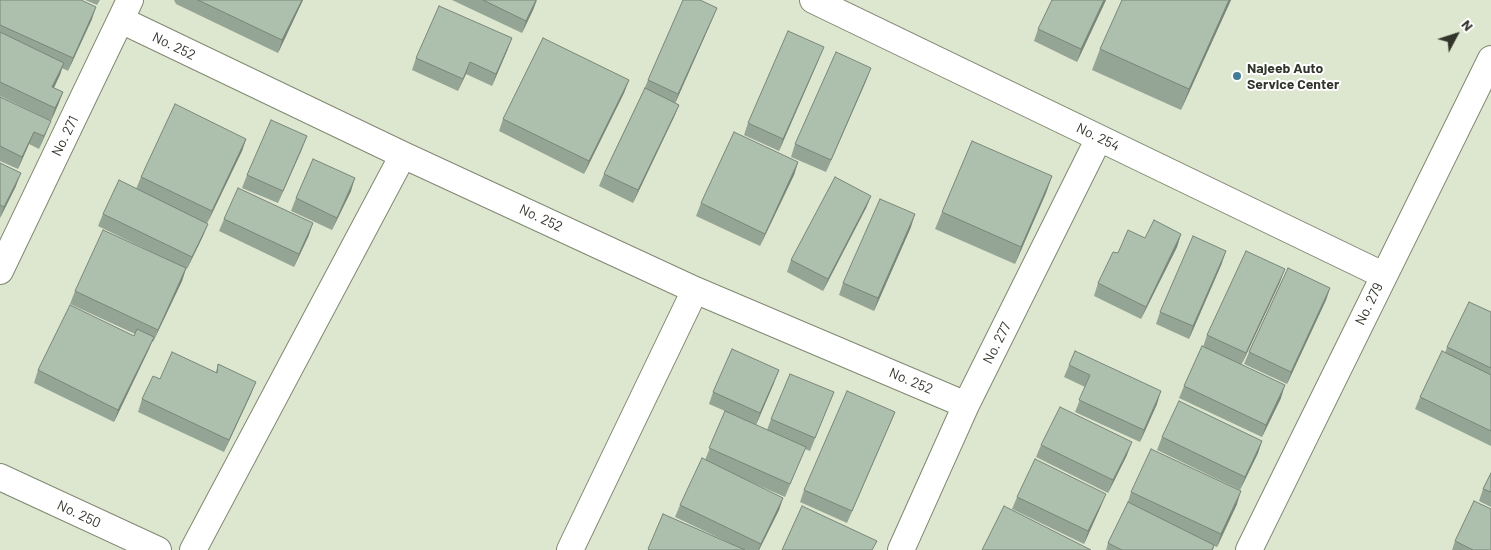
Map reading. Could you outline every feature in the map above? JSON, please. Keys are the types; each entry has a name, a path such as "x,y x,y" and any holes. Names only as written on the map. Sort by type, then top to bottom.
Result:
{"street":[{"name":"No. 254","path":"813,0 1383,275"},
{"name":"No. 252","path":"126,10 403,155 695,290 966,404"},
{"name":"No. 271","path":"0,271 126,10"},
{"name":"No. 279","path":"1248,550 1491,59"},
{"name":"No. 277","path":"901,550 966,404 1100,138"},
{"path":"193,550 403,155"},
{"path":"570,550 695,290"},
{"name":"No. 250","path":"0,477 158,550"}],"building":[{"path":"0,0 81,0 96,7 73,58 0,25"},
{"path":"198,0 302,0 282,40"},
{"path":"483,0 536,0 526,21"},
{"path":"683,0 700,0 717,8 678,94 648,80"},
{"path":"1052,0 1104,0 1081,49 1038,29"},
{"path":"1122,0 1229,0 1189,89 1100,49"},
{"path":"439,6 512,38 496,74 470,62 463,79 416,58"},
{"path":"788,31 824,47 783,139 748,123"},
{"path":"0,32 64,63 52,87 63,92 55,108 0,82"},
{"path":"543,38 629,80 589,161 503,119"},
{"path":"836,52 871,68 831,160 795,144"},
{"path":"645,88 679,105 638,190 604,174"},
{"path":"0,97 51,121 44,136 34,132 22,157 0,146"},
{"path":"175,104 246,139 212,211 141,177"},
{"path":"271,120 307,136 283,191 247,175"},
{"path":"734,132 798,162 765,234 701,203"},
{"path":"972,141 1052,176 1021,247 942,212"},
{"path":"313,159 355,178 337,218 296,198"},
{"path":"0,163 21,173 4,207 0,205"},
{"path":"835,177 871,196 828,279 791,260"},
{"path":"119,180 208,224 192,257 103,214"},
{"path":"238,188 313,223 299,254 224,219"},
{"path":"880,199 915,214 878,298 843,283"},
{"path":"1154,220 1181,234 1146,307 1098,283 1113,252 1118,253 1128,230 1145,238"},
{"path":"103,230 186,268 158,330 75,291"},
{"path":"1193,236 1226,251 1193,326 1160,312"},
{"path":"1246,251 1285,269 1246,353 1207,335"},
{"path":"1288,268 1330,288 1291,372 1249,352"},
{"path":"1469,302 1491,312 1491,368 1447,347"},
{"path":"70,305 134,336 137,329 154,337 118,410 38,370"},
{"path":"1202,346 1285,385 1266,425 1184,386"},
{"path":"732,349 779,370 760,413 713,392"},
{"path":"1075,351 1161,391 1144,430 1079,400 1090,375 1069,365"},
{"path":"1442,351 1491,375 1491,431 1420,397"},
{"path":"172,352 217,373 218,364 256,382 229,440 142,399 153,376 160,379"},
{"path":"790,374 834,392 815,438 771,419"},
{"path":"847,391 895,412 852,511 804,490"},
{"path":"1179,401 1262,441 1245,477 1162,437"},
{"path":"1060,407 1132,442 1113,480 1041,445"},
{"path":"725,411 806,447 790,484 709,448"},
{"path":"1151,449 1241,491 1221,534 1131,492"},
{"path":"702,458 783,498 761,544 680,505"},
{"path":"1035,459 1106,494 1088,531 1017,497"},
{"path":"1491,473 1491,492 1483,489"},
{"path":"1474,501 1491,509 1491,550 1473,550 1455,541"},
{"path":"1128,502 1214,545 1212,550 1122,550 1108,543"},
{"path":"802,506 877,541 872,550 782,550"},
{"path":"1004,506 1091,550 982,550"},
{"path":"663,514 745,550 650,550 648,549"}],"place":[{"name":"Najeeb Auto Service Center","path":"1237,76"}]}
